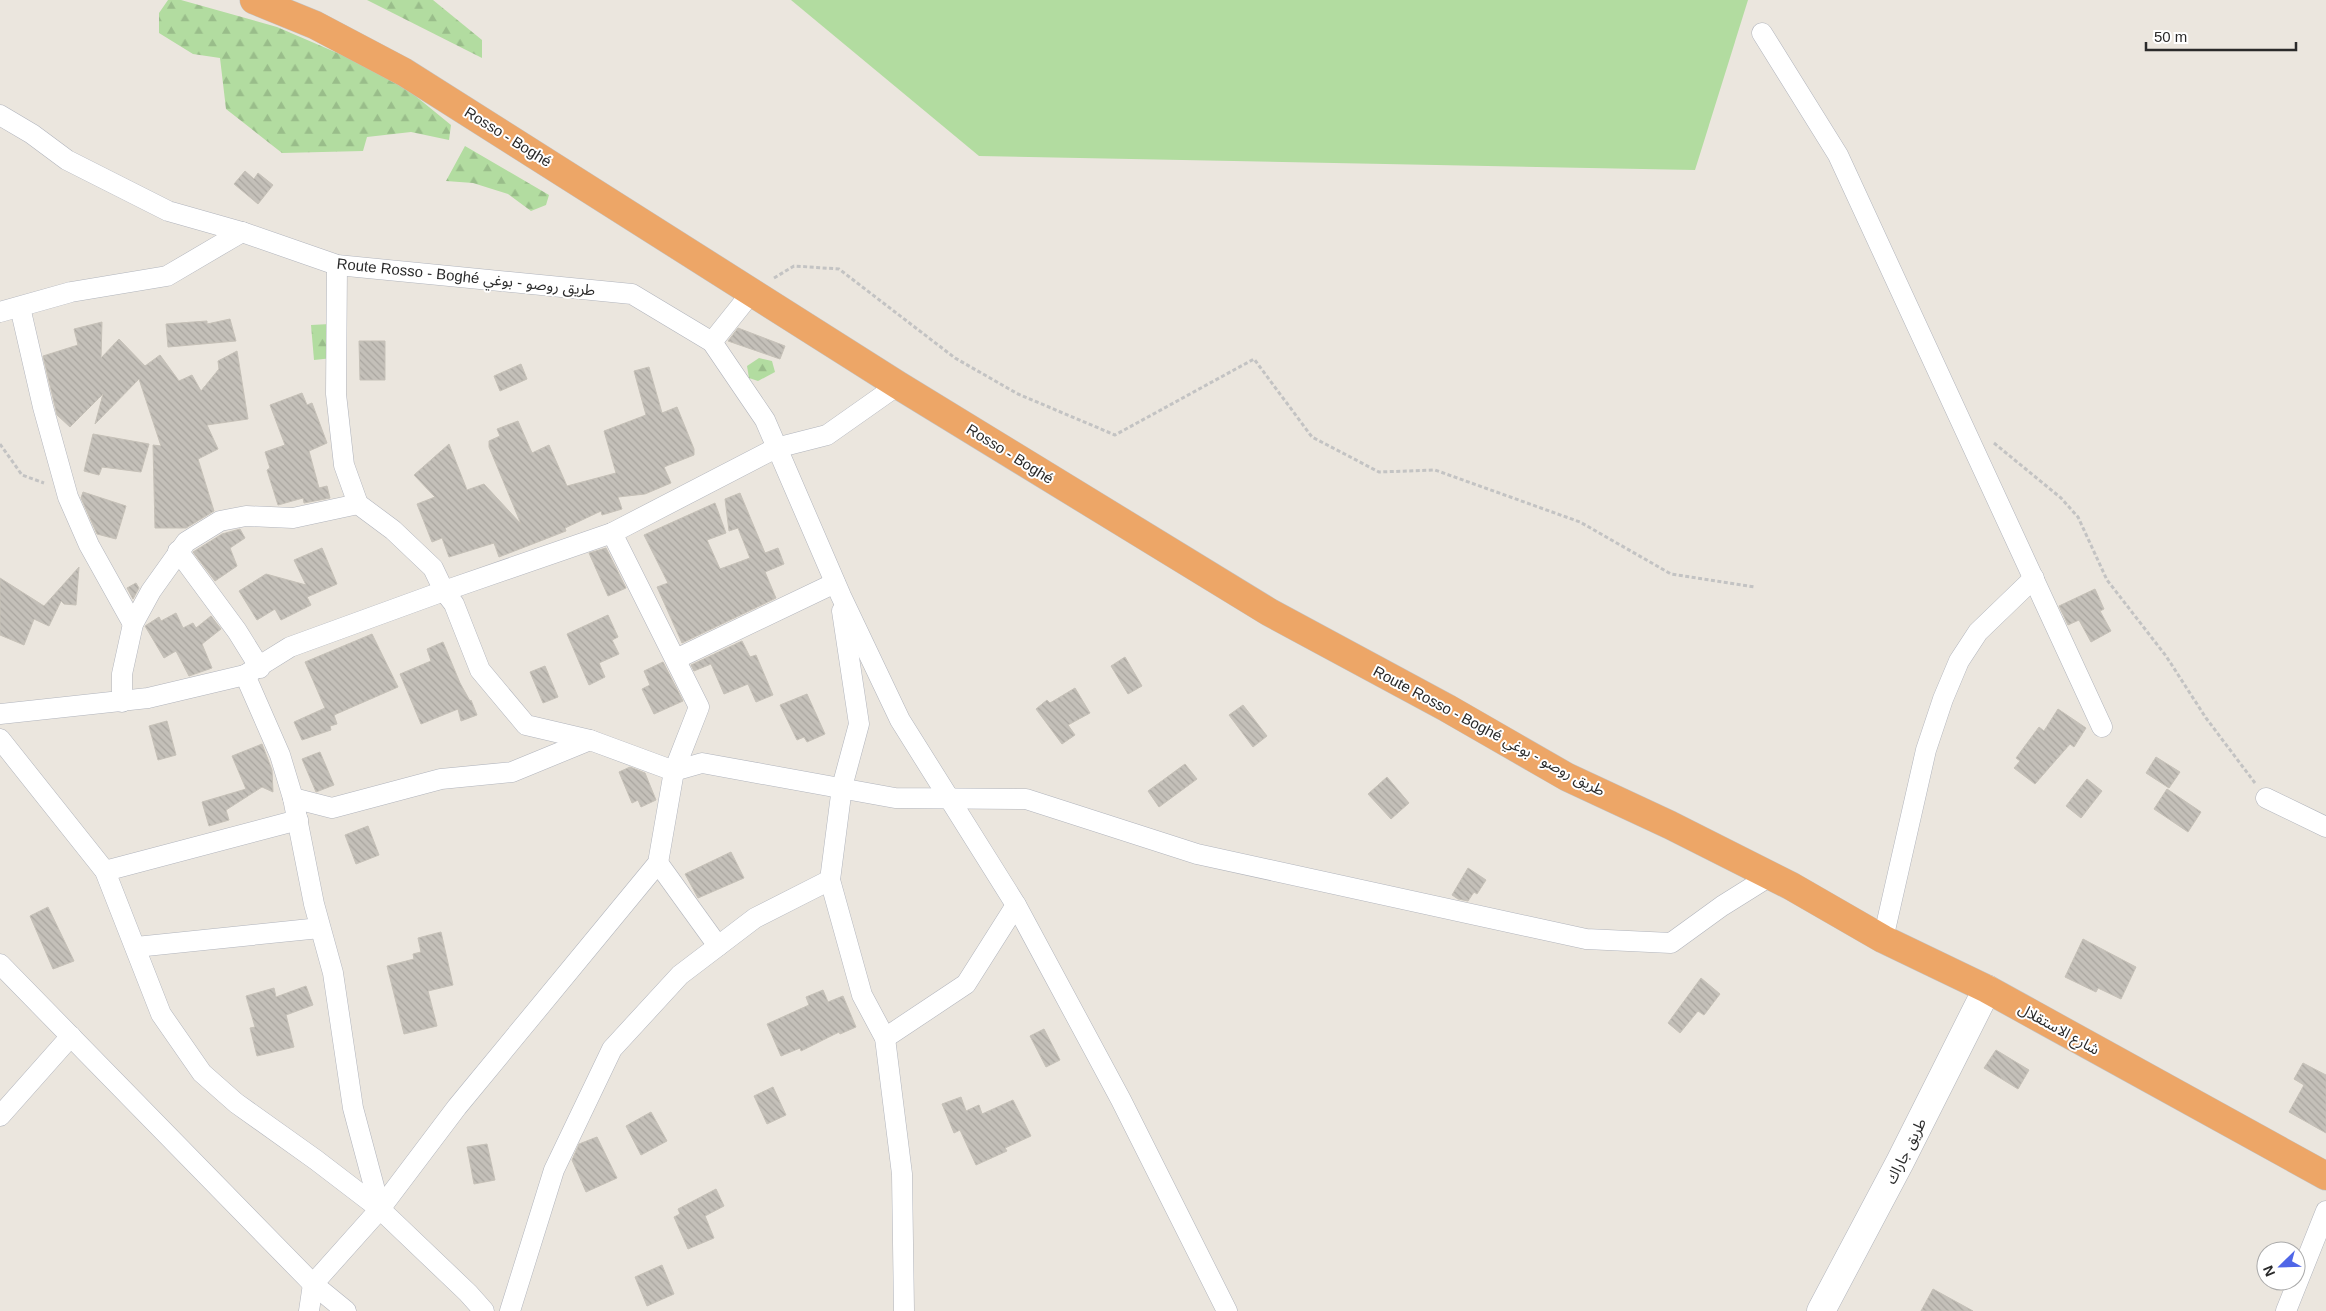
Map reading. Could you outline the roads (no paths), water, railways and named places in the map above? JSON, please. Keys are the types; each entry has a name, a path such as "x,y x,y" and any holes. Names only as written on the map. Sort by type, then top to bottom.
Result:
{"highway":[{"name":"Rosso - Boghé","path":"254,0 315,25 404,72 898,384 1269,612 1447,708 1567,777 1670,825 1781,881"},
{"name":"شارع الاستقلال","path":"1781,881 1883,939 1987,989 2326,1176"}],"street":[{"path":"1762,33 1838,155 2102,727"},
{"name":"Route Rosso - Boghé طريق روصو - بوغي","path":"0,115 32,134 67,160 168,211 242,232 337,265 632,294 712,342"},
{"path":"0,312 71,292 167,276 242,232"},
{"path":"337,265 336,394 344,464 358,504 393,530 433,568 444,590 454,604 480,670 526,725 590,740 674,771 702,763 895,798 1026,799 1198,854 1586,939 1671,943 1722,906 1781,881"},
{"path":"752,292 712,342 765,420 838,590 900,720 1016,905 1121,1100 1227,1311"},
{"path":"20,306 43,407 66,490 88,545 132,624"},
{"path":"0,714 148,698 252,671 290,647 444,590 612,533 776,448 827,435 898,384"},
{"path":"122,702 122,674 132,624 178,551 186,542 220,521 246,516 293,518 358,504"},
{"path":"309,1311 313,1284 380,1209 457,1107 658,863 674,771 699,707 612,533"},
{"path":"178,551 232,624 252,671 280,755 298,820 320,928 332,973 353,1108 380,1209"},
{"path":"1883,939 1926,750 1943,699 1959,661 1978,632 2034,578"},
{"path":"676,659 838,590"},
{"path":"838,590 859,724 842,787 830,880 862,995 885,1038 902,1174 904,1311"},
{"path":"0,739 104,871 136,947 161,1014 202,1073 236,1103 316,1160 380,1209 468,1293 484,1311"},
{"path":"292,798 332,808 441,779 512,772 590,740"},
{"path":"2266,798 2326,827"},
{"path":"104,871 298,820"},
{"path":"658,863 718,946"},
{"path":"510,1311 554,1170 612,1049 680,976 718,946 755,918 830,880"},
{"path":"885,1038 966,984 1016,905"},
{"path":"136,947 320,928"},
{"path":"0,964 313,1284 346,1311"},
{"name":"طريق جاراك","path":"1821,1311 1900,1162 1987,989"},
{"path":"0,1116 71,1036"},
{"path":"2286,1311 2326,1211"}]}
